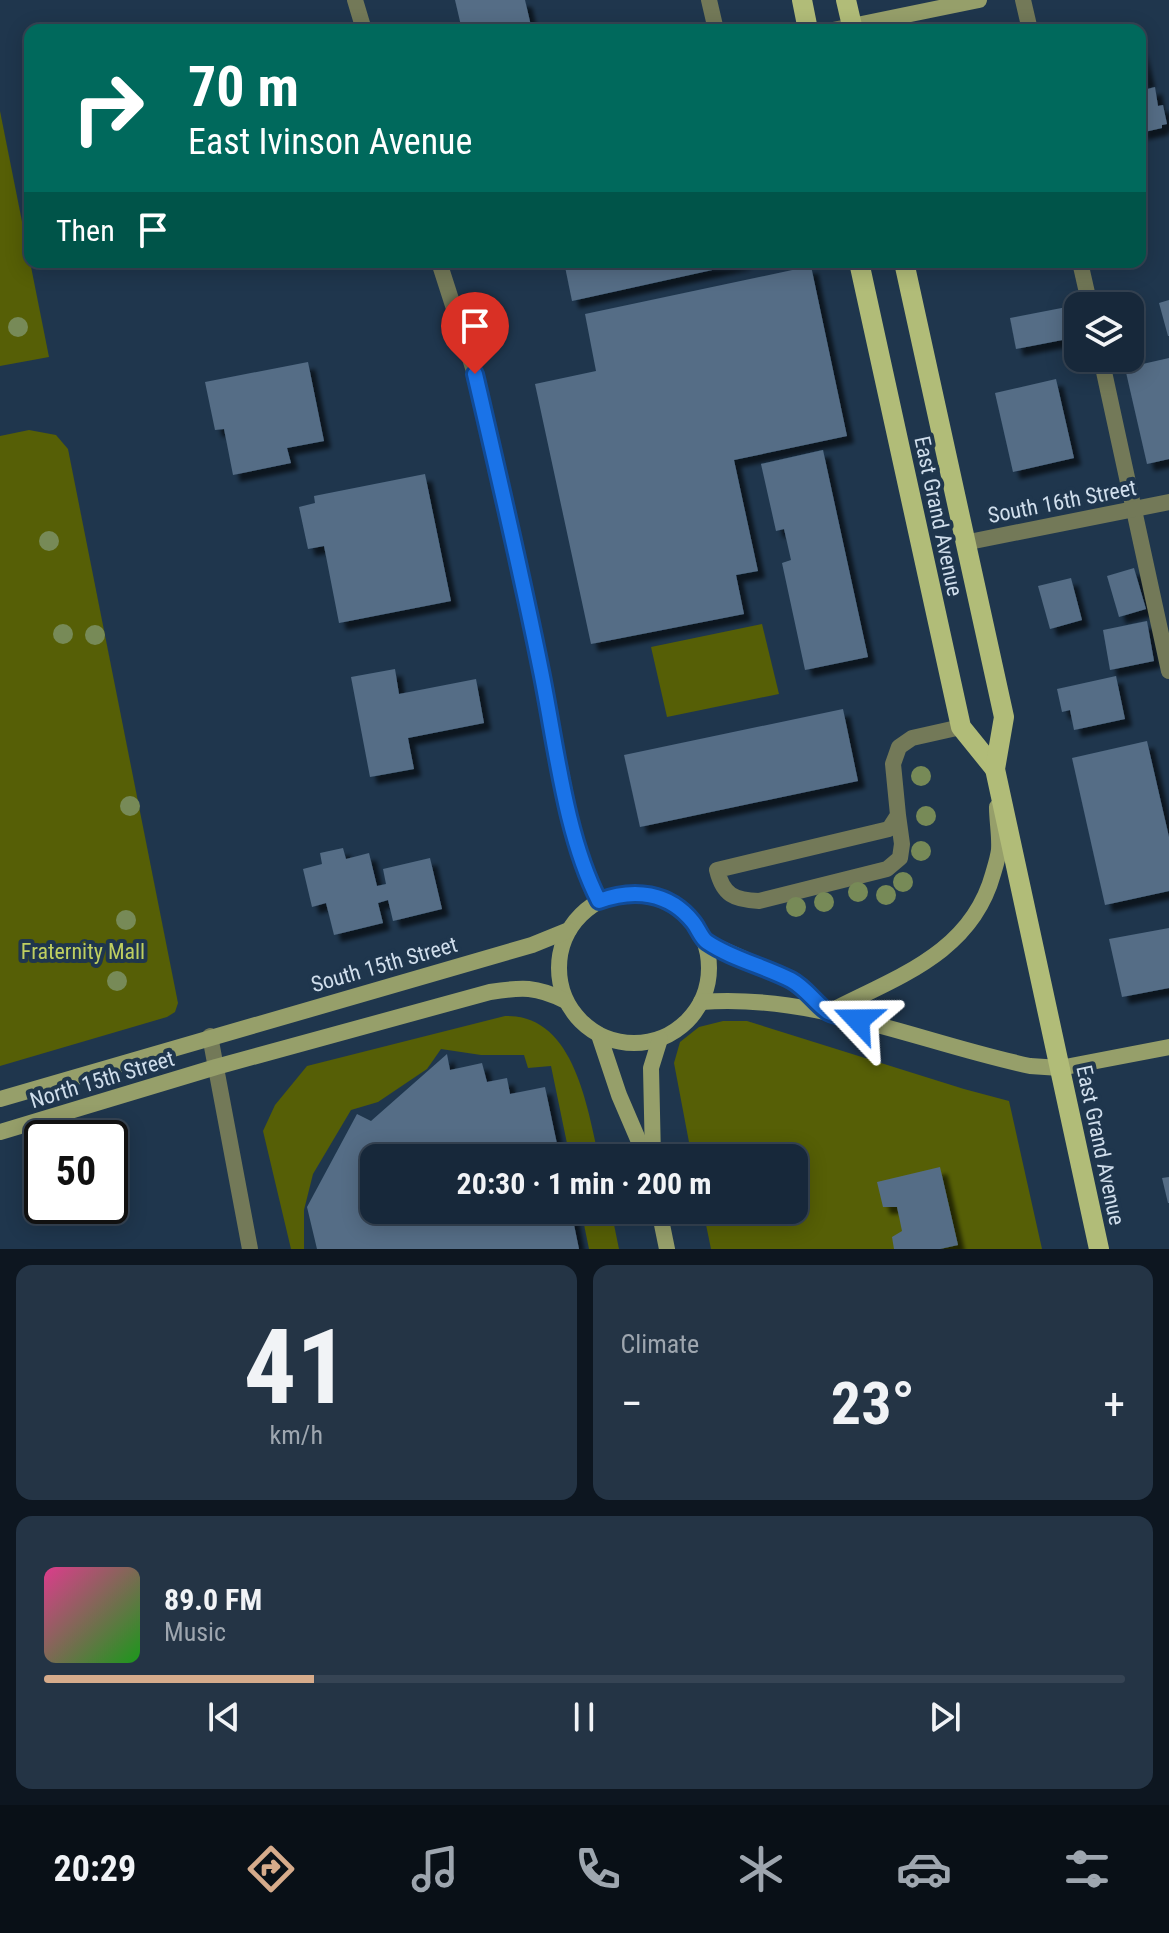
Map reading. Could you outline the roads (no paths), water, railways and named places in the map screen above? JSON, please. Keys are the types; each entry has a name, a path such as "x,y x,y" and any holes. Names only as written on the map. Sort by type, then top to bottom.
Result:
{"main road":[{"path":"802,0 807,24"},
{"path":"846,0 846,24"},
{"path":"869,24 979,0"},
{"name":"East Grand Avenue","path":"860,268 961,727 995,769"},
{"name":"East Grand Avenue","path":"905,268 1004,717 995,769 1099,1249"},
{"path":"829,1012 925,963 967,928 980,910 999,853 995,769"},
{"path":"216,1067 490,992 526,987 547,991 566,1001 583,1024 599,1035 633,1044 660,1039 684,1024 701,1002 709,977 709,958 704,941 696,925 683,911 660,898 634,893 599,901"},
{"name":"South 15th Street","path":"210,1036 532,945 569,930 585,911 599,901"},
{"path":"566,1001 560,966 569,930"},
{"path":"704,941 794,981 829,1012"},
{"path":"701,1002 745,1002 829,1012 1014,1063 1060,1068 1169,1047"},
{"path":"599,1035 619,1095 640,1144"},
{"name":"North 15th Street","path":"0,1099 210,1036"},
{"path":"653,1144 651,1068 660,1039"},
{"name":"North 15th Street","path":"0,1132 216,1067"},
{"path":"662,1224 667,1249"}],"street":[{"path":"355,0 362,24"},
{"path":"709,0 715,24"},
{"path":"1023,0 1029,24"},
{"path":"441,268 475,374 521,572 573,832 586,875 599,901"},
{"path":"1081,268 1087,292"},
{"path":"1104,372 1169,671"},
{"name":"South 16th Street","path":"964,543 1169,502"},
{"path":"898,815 889,829 717,870 720,883 727,895 739,900 759,901 887,869 900,858 902,844 893,764 899,747 912,738 961,727"},
{"path":"210,1036 250,1249"}],"park label":[{"name":"Fraternity Mall","path":"83,951"}]}
